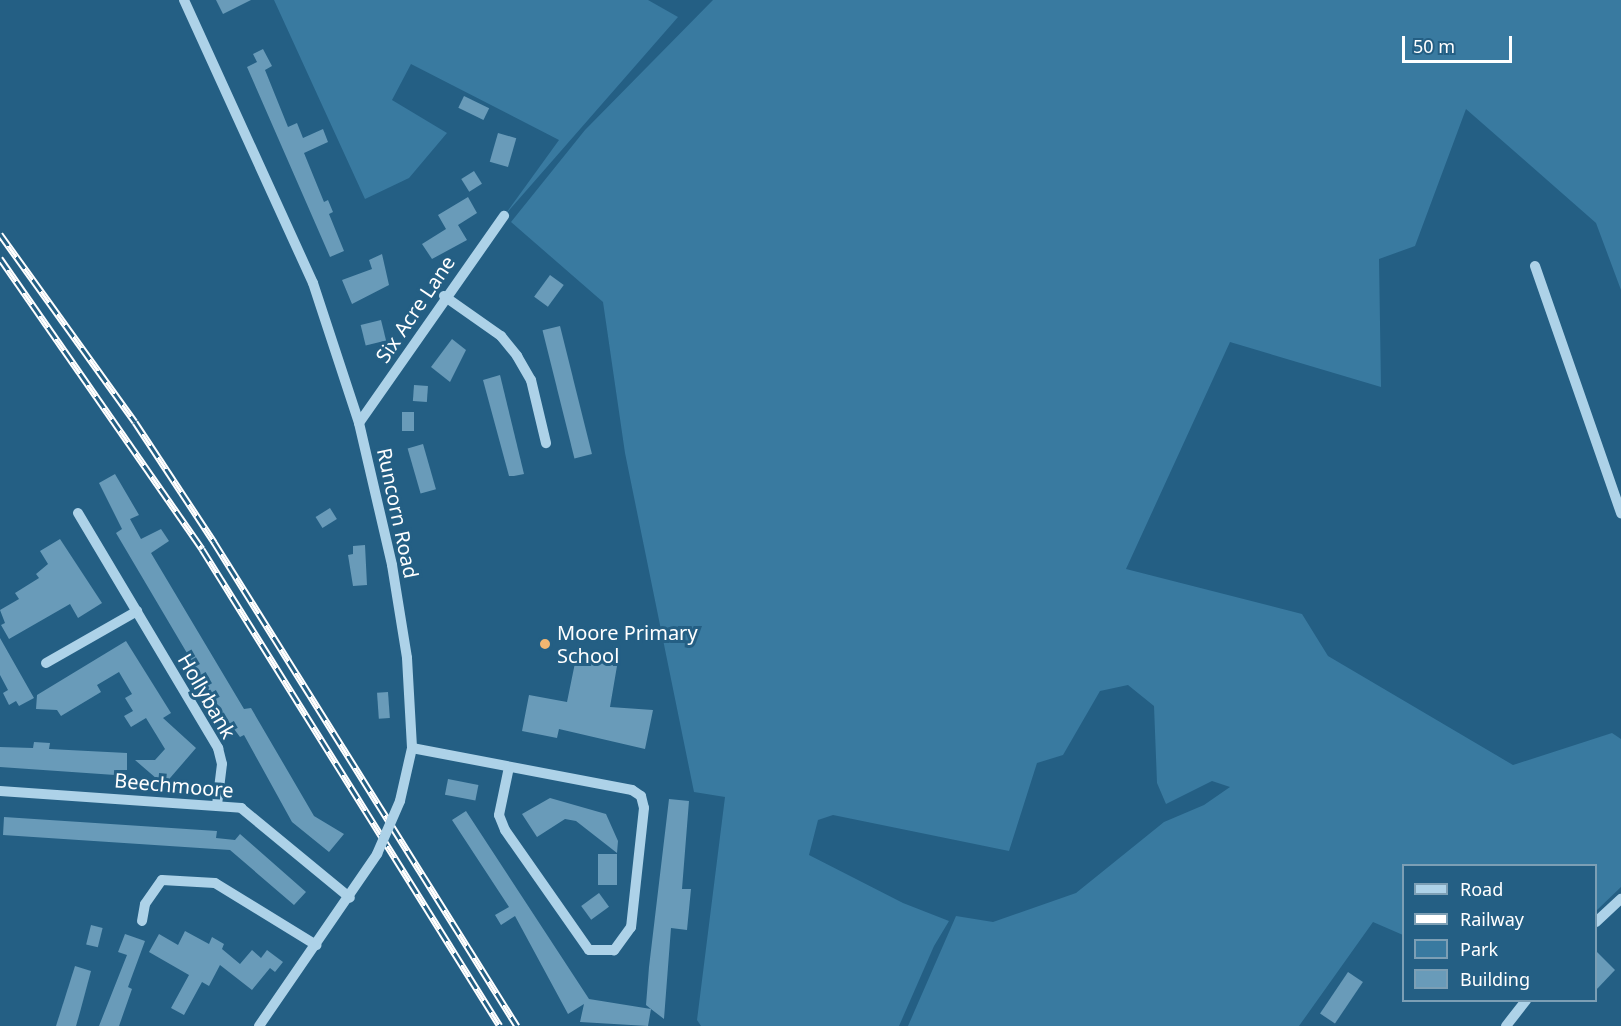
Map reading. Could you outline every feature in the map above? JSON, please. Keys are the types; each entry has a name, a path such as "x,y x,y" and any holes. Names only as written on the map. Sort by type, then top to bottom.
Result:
{"street":[{"name":"Runcorn Road","path":"184,0 313,283 359,423 392,565 407,658 412,748 400,801 377,854 350,898 259,1026"},
{"name":"Six Acre Lane","path":"359,423 444,296 504,216"},
{"path":"1535,266 1621,513"},
{"path":"444,296 501,336 517,356 531,380 546,443"},
{"name":"Hollybank","path":"78,513 218,748 222,764 217,805"},
{"path":"46,663 137,611"},
{"path":"412,748 632,790 641,796 644,808 631,927 614,950 589,950 505,830 499,815 509,767"},
{"name":"Beechmoore","path":"0,791 241,808 262,822 350,898"},
{"path":"142,921 145,904 162,880 215,883 316,945"},
{"path":"1597,921 1621,899"},
{"path":"1506,1026 1524,1002"}],"green space":[{"path":"274,0 648,0 678,17 504,216 559,140 411,64 392,100 447,133 409,178 365,199"},
{"path":"713,0 1621,0 1621,290 1596,223 1466,109 1415,246 1379,259 1381,387 1230,342 1126,569 1302,614 1328,656 1513,765 1612,733 1621,739 1621,887 1597,910 1597,864 1402,864 1402,935 1373,922 1299,1026 908,1026 956,916 993,922 1076,893 1164,822 1204,805 1230,787 1212,781 1166,804 1157,783 1154,706 1128,685 1100,691 1063,755 1037,763 1009,851 833,815 818,820 809,855 903,903 949,921 934,946 899,1026 701,1026 697,1020 725,797 694,792 625,453 603,302 511,222 585,130"}],"building":[{"path":"216,0 251,0 223,14"},
{"path":"263,49 272,66 265,70 288,127 297,123 303,138 323,129 328,142 304,153 324,202 328,200 333,212 329,214 344,251 330,257 247,67 257,62 253,54"},
{"path":"464,96 489,108 483,120 458,108"},
{"path":"498,133 516,138 508,167 490,162"},
{"path":"474,171 482,184 469,192 461,179"},
{"path":"468,197 477,213 458,225 467,240 432,259 422,244 446,229 438,215"},
{"path":"382,254 389,285 352,304 342,280 372,269 369,260"},
{"path":"550,275 564,285 548,307 534,297"},
{"path":"381,320 386,340 366,345 361,325"},
{"path":"560,326 592,454 574,458 543,330"},
{"path":"452,339 466,350 450,382 431,367"},
{"path":"500,375 524,474 514,476 509,476 483,380"},
{"path":"414,385 428,386 427,402 413,401"},
{"path":"402,412 414,412 414,431 402,431"},
{"path":"423,444 436,489 421,494 408,448"},
{"path":"115,474 139,515 130,519 141,539 161,529 169,541 151,553 244,709 251,708 314,816 344,834 329,852 292,822 244,735 240,737 223,714 116,533 122,529 99,483"},
{"path":"330,508 337,519 322,528 316,517"},
{"path":"60,539 102,603 78,618 70,604 9,639 1,625 5,623 0,610 19,599 15,593 39,578 36,574 48,564 40,551"},
{"path":"365,545 367,585 353,586 348,555 353,554 353,546"},
{"path":"0,638 34,698 19,706 16,701 9,705 3,693 8,690 0,675"},
{"path":"126,641 171,713 163,718 196,748 164,785 135,760 155,760 165,749 146,718 131,727 124,716 133,711 125,698 132,694 119,672 97,685 101,692 61,716 57,710 36,709 37,695"},
{"path":"576,658 617,666 610,707 653,710 645,749 559,729 557,738 522,731 529,695 567,702"},
{"path":"388,692 390,718 379,719 377,693"},
{"path":"34,742 50,743 49,749 127,753 127,770 116,770 115,775 0,767 0,747 33,748"},
{"path":"448,779 478,785 475,801 445,795"},
{"path":"550,798 606,814 618,841 617,853 576,821 565,819 537,837 522,814"},
{"path":"669,799 689,801 682,889 691,889 687,930 671,928 664,1019 646,1005"},
{"path":"466,811 589,999 651,1009 648,1026 580,1022 584,1004 568,1014 515,916 501,925 495,915 509,907 452,820"},
{"path":"4,817 217,831 216,838 235,840 240,834 306,892 294,905 230,850 3,835"},
{"path":"598,854 617,854 617,885 598,885"},
{"path":"599,893 609,907 591,920 581,906"},
{"path":"91,925 103,928 98,947 86,944"},
{"path":"185,931 209,944 212,937 224,944 222,949 240,964 252,950 261,958 267,950 283,962 275,972 270,968 252,990 220,965 209,986 202,982 184,1015 171,1008 189,975 149,952 159,934 178,945"},
{"path":"125,934 145,941 128,987 132,989 119,1026 99,1026 127,955 118,952"},
{"path":"1597,952 1615,970 1597,989"},
{"path":"75,966 91,971 76,1026 56,1026"},
{"path":"1348,972 1363,982 1335,1024 1320,1013"}],"railway":[{"path":"0,234 135,422 214,542 517,1026"},
{"path":"0,258 202,549 500,1026"}],"place":[{"name":"Moore Primary School","path":"545,644"}]}
